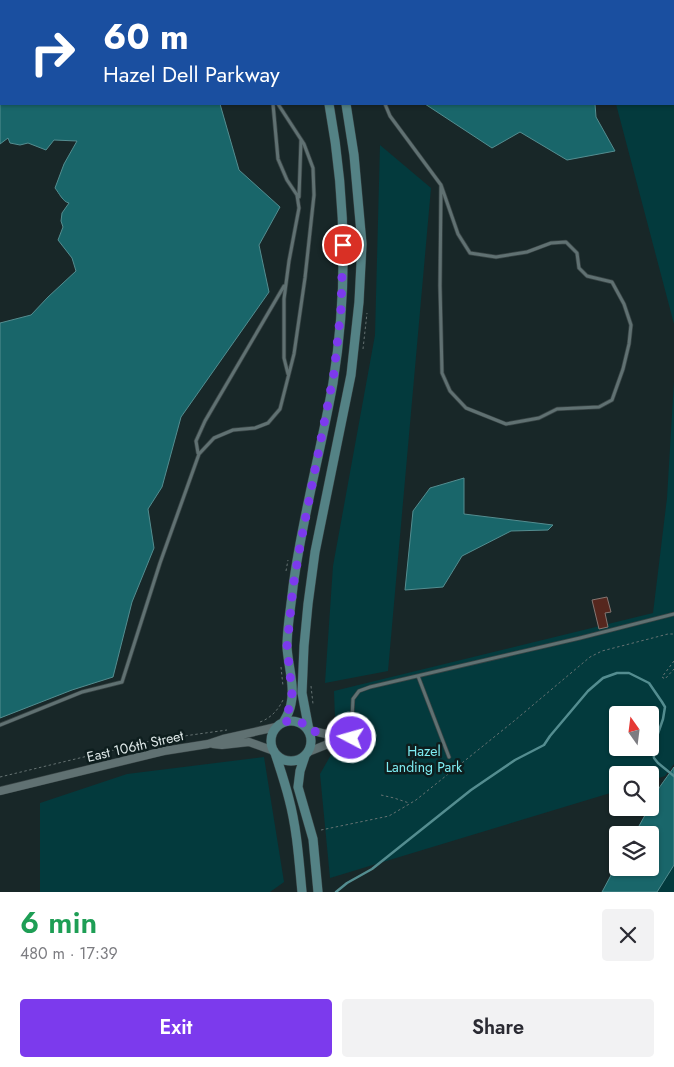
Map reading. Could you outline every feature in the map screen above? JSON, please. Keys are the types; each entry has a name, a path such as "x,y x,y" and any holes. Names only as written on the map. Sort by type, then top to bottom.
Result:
{"main road":[{"path":"302,892 291,808 272,746 271,736 291,703 292,693 287,646 293,587 333,382 341,309 342,211 337,155 328,105"},
{"path":"318,889 313,839 298,787 300,771 312,744 302,693 308,604 317,546 351,374 359,294 362,244 354,155 346,105"},
{"path":"280,724 291,720 298,721 309,730"},
{"path":"275,752 283,759 292,761 301,759 306,754"}],"street":[{"name":"East 106th Street","path":"0,791 164,751 208,744 280,724"},
{"path":"309,730 347,738"},
{"path":"306,754 347,738"},
{"path":"347,738 354,758"},
{"path":"208,744 222,745 249,742 275,752"}],"lane":[{"path":"273,105 278,160 297,195 299,208"},
{"path":"0,725 82,692 122,682 160,563 199,454 214,438 233,430 255,428 268,423 280,409 294,354 314,195 313,168 301,140 279,105"},
{"path":"385,105 390,116 441,185 458,234 470,253 496,257 527,252 551,243 566,242 577,253 579,268 587,276 612,282 624,304 631,325 623,369 612,400 599,408 557,409 539,418 506,424 466,408 450,391 442,373 440,286 441,185"},
{"path":"288,375 284,358 284,299 299,208 301,140"},
{"path":"199,454 196,441 205,421 286,283"},
{"path":"347,738 353,699 360,692 378,684 580,638 674,614"},
{"path":"418,676 450,757"}],"path":[{"path":"318,831 389,816 416,800 590,657 602,650 674,634"},
{"path":"674,661 662,677 664,679 674,669"},
{"path":"311,684 314,710"},
{"path":"256,724 274,714 283,698"},
{"path":"0,777 155,740 231,729"},
{"path":"381,795 410,804"}],"green space":[{"path":"616,105 674,105 674,324"},
{"path":"380,145 431,188 388,671 325,683 333,566 375,335"},
{"name":"Hazel Landing Park","path":"674,381 674,764 665,776 659,778 659,766 609,766 609,793 330,878 320,774 336,746 334,691 653,613 667,498"},
{"path":"264,757 284,882 270,892 40,892 40,803 127,774"},
{"path":"674,851 674,892 650,892"}],"shaded area":[{"path":"0,105 220,105 239,170 280,207 259,245 269,292 181,417 162,487 148,509 154,548 132,602 113,677 72,690 0,718 0,323 31,315 76,271 72,258 58,240 63,227 61,221 62,213 69,203 63,199 55,188 64,164 77,141 54,140 46,150 28,143 20,145 10,143 8,138 0,144"},
{"path":"427,105 595,105 596,117 615,151 567,160 520,132 492,148"},
{"path":"464,478 464,514 553,525 548,530 511,531 462,556 443,587 405,590 413,511 430,488"},
{"path":"674,767 674,865 657,892 602,892 611,876 659,876 659,826 639,826 645,816 659,816 659,789"}],"building":[{"path":"607,597 611,612 605,613 608,627 599,629 592,600"}],"waterway":[{"path":"336,892 347,883 372,869 471,790 515,760 544,745 588,691 603,678 617,673 629,673 649,683 665,707 653,748 654,758 674,776"}],"route":[{"path":"343,245 342,299 337,354 328,410 293,587 287,646 292,693 291,703 284,722 298,721 309,730 351,738"}]}
